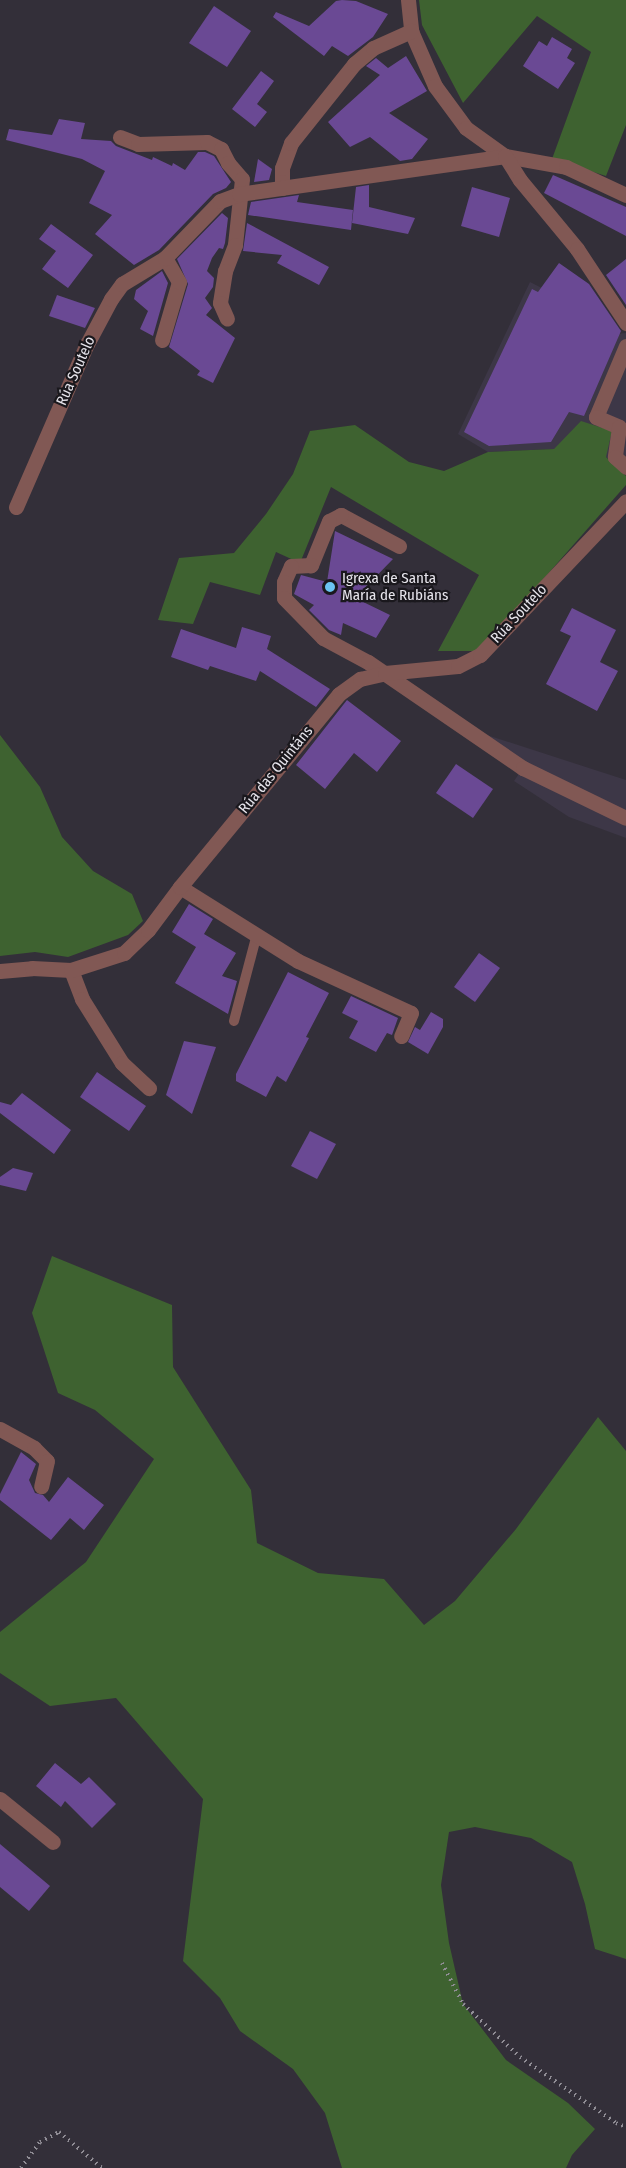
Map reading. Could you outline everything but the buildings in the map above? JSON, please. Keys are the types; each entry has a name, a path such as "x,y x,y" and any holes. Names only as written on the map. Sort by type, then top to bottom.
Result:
{"street":[{"name":"Rúa Soutelo","path":"408,0 411,31 435,86 466,128 505,156 520,180 577,249 626,323"},
{"path":"282,188 282,168 291,143 354,64 373,48 411,31"},
{"path":"120,137 138,144 207,142 221,149 228,163 242,179 238,194 235,245 225,271 220,303 227,319"},
{"name":"Rúa Soutelo","path":"16,507 87,344 111,299 122,284 165,258 220,201 238,194 505,156 566,167 626,195"},
{"path":"162,340 179,282 165,258"},
{"path":"626,346 596,417 619,427 615,457 626,467"},
{"name":"Rúa Soutelo","path":"385,673 458,666 480,655 626,501"},
{"path":"399,546 341,515 329,521 310,565 291,566 284,582 284,598 323,638 385,673 523,768 626,818"},
{"name":"Rúa das Quintáns","path":"0,971 32,968 71,970 124,953 148,930 180,887 339,694 360,679 385,673"},
{"path":"180,887 298,961 411,1013 401,1036"},
{"path":"71,970 82,999 122,1063 149,1088"},
{"path":"0,1429 34,1448 46,1461 41,1486"},
{"path":"0,1799 53,1842"}],"lane":[{"path":"234,1021 257,934"}],"path":[{"path":"442,1963 464,2004 520,2057 626,2127"},
{"path":"21,2168 40,2142 59,2132 102,2168"}],"shaded area":[{"path":"530,282 575,305 604,335 626,333 626,476 606,457 554,449 488,452 458,434"},
{"path":"462,727 626,780 626,838 569,817 514,781 523,768"}],"green space":[{"path":"419,0 626,0 626,125 606,176 552,159 591,52 537,16 463,103 422,25"},
{"path":"581,421 612,431 606,457 626,476 626,485 480,651 438,651 479,575 331,487 300,563 276,552 260,595 210,582 193,624 158,620 179,558 234,553 266,514 293,474 310,431 355,425 409,462 444,471 488,452 554,449"},
{"path":"0,735 40,787 62,837 93,871 132,894 143,921 128,935 68,957 35,952 0,956"},
{"path":"52,1256 172,1305 173,1367 251,1490 257,1543 318,1573 384,1579 424,1625 455,1601 516,1529 598,1417 626,1451 626,1959 595,1949 585,1904 572,1862 531,1838 475,1827 449,1832 441,1885 449,1943 463,2004 506,2060 568,2103 595,2129 572,2155 566,2168 342,2168 325,2113 293,2069 240,2031 220,1998 183,1961 203,1799 116,1698 50,1706 0,1673 0,1632 86,1562 154,1459 95,1410 58,1393 32,1313"}],"place":[{"name":"Igrexa de Santa María de Rubiáns","path":"330,587"}]}
